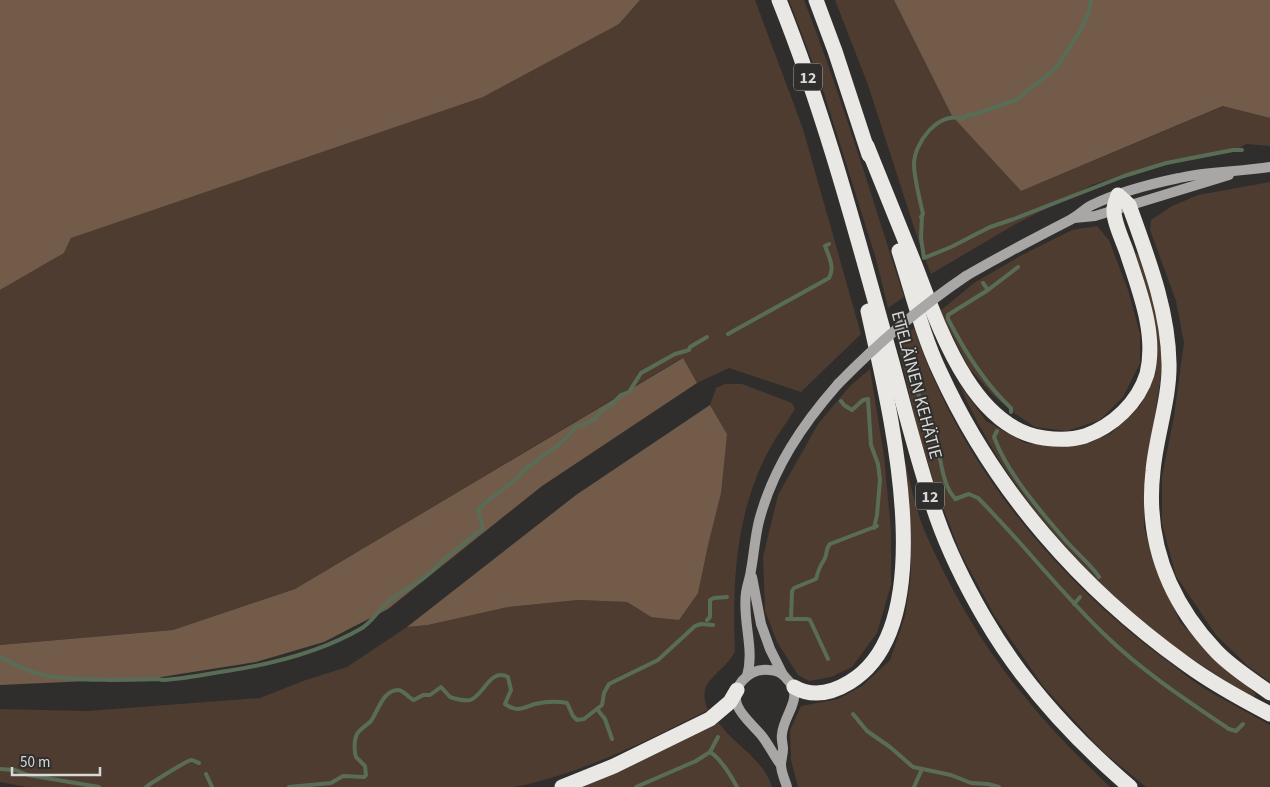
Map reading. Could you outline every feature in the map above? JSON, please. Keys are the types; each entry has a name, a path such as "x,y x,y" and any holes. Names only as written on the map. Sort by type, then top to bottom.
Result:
{"highway":[{"name":"ETELÄINEN KEHÄTIE","path":"779,0 834,155 917,457 938,520 959,568 985,618 1015,665 1050,710 1076,738 1129,786"},
{"name":"ETELÄINEN KEHÄTIE","path":"816,0 867,146 925,335 940,372 968,428 993,469 1031,518 1077,571 1108,602 1187,665 1225,690 1270,714"},
{"path":"867,146 944,338 966,378 989,408 1005,421 1020,432 1040,438 1057,440 1080,438 1093,433 1112,422 1132,402 1142,386 1150,358 1150,335 1114,210 1124,200 1160,301 1168,338 1170,366 1155,456 1151,498 1152,525 1158,552 1174,594 1192,622 1217,652 1270,692"},
{"path":"794,687 810,694 832,690 858,677 873,663 887,642 893,625 903,568 901,498 889,413 834,155"},
{"path":"562,787 614,766 710,719 730,702 737,690"}],"street":[{"path":"787,787 781,765 761,735 740,713 737,690 747,676 750,664 746,594 759,522 774,478 793,441 816,409 838,384 895,329 937,296 966,276 1020,245 1072,219 1091,206 1124,200 1239,172 1270,167"},
{"path":"1124,200 1179,178 1207,173 1239,172"},
{"path":"1072,219 1095,216 1114,210"},
{"path":"751,571 761,624 770,649 782,673 794,687 793,703 783,724 781,736 783,751 781,765"},
{"path":"747,676 761,670 772,669 782,673"}],"shaded area":[{"path":"0,0 640,0 619,24 483,97 71,238 64,253 0,290"},
{"path":"640,0 755,0 803,129 861,334 801,392 729,368 697,383 682,358 295,589 173,630 0,645 0,290 64,253 71,238 619,24"},
{"path":"789,0 804,0 831,74 904,297 888,308 876,259 824,93"},
{"path":"835,0 894,0 952,116 1021,191 1224,106 1270,118 1270,146 1246,144 1236,150 1165,161 1092,185 1014,225 931,274 921,249 868,85"},
{"path":"894,0 1270,0 1270,118 1223,106 1021,191 952,116"},
{"path":"1270,182 1270,682 1249,667 1216,635 1176,576 1162,524 1162,477 1174,416 1184,343 1176,301 1150,230 1151,220 1172,206 1198,195"},
{"path":"1097,226 1109,240 1128,290 1140,334 1140,363 1123,397 1100,420 1067,431 1035,427 1014,413 993,395 969,368 940,311 974,283 1020,256 1072,230"},
{"path":"1132,250 1141,256 1163,341 1161,375 1145,483 1144,527 1156,569 1180,622 1216,660 1256,694 1253,698 1183,653 1143,623 1066,548 1006,470 973,414 959,384 986,421 1025,443 1069,447 1110,434 1140,406 1156,373 1156,336"},
{"path":"914,328 933,378 957,426 985,471 1016,515 1051,556 1088,595 1170,663 1207,690 1270,725 1270,787 1146,787 1101,750 1043,686 994,615 960,552 937,492 919,435 897,341"},
{"path":"683,358 697,383 542,486 388,609 324,642 256,662 155,678 0,685 0,645 173,630 295,589"},
{"path":"870,369 884,456 891,530 891,585 877,633 852,667 831,677 809,681 798,675 777,642 765,611 763,557 778,495 818,424 850,386"},
{"path":"725,384 742,384 792,403 795,409 770,448 750,496 743,521 736,572 734,598 735,651 725,666 708,684 705,691 705,700 708,710 590,765 541,781 515,787 27,787 0,782 0,709 87,711 260,698 303,681 347,667 407,627 428,625 508,607 578,600 627,602 651,617 698,593 727,434 710,405 716,388"},
{"path":"710,405 727,434 721,493 698,593 679,620 651,617 627,602 578,600 508,607 428,625 407,627 576,495"},
{"path":"903,455 921,523 957,598 982,640 1036,710 1066,744 1110,787 798,787 791,760 790,730 801,706 838,699 862,686 890,660 905,616 911,574 911,529"},
{"path":"719,723 762,768 772,787 581,787 619,772"}],"waterway":[{"path":"921,217 923,214 914,164 918,147 929,130 945,119 953,117 962,119 969,114 973,115 1016,100 1056,68 1080,31 1089,12 1091,0"},
{"path":"922,216 921,238 924,258 951,247 990,227 1124,176 1166,163 1233,150 1242,150"},
{"path":"728,334 829,278 831,266 825,246 829,244"},
{"path":"1011,412 1011,408 992,388 968,355 948,319 948,315 988,290 1018,267"},
{"path":"983,283 988,290"},
{"path":"0,657 26,670 54,677 93,680 163,680 187,678 262,665 297,656 347,636 366,625 389,601 429,573 483,528 478,510 519,477 529,466 558,445 576,426 595,419 601,411 621,395 629,392 641,373 675,354 689,350 690,347 707,337"},
{"path":"909,357 922,406 933,430 944,478 951,494 956,499"},
{"path":"841,401 852,410 863,400 868,399 871,445 878,464 880,480 874,528"},
{"path":"997,431 994,437 1016,478 1046,518 1099,577"},
{"path":"955,499 969,494 978,498 1088,619 1149,673 1229,729 1236,731 1243,724"},
{"path":"791,619 792,591 794,588 816,579 830,544 877,526"},
{"path":"707,620 710,617 710,600 727,597"},
{"path":"1074,604 1080,597"},
{"path":"787,619 810,620 828,659"},
{"path":"289,787 331,783 343,776 364,777 366,775 365,766 355,755 356,736 371,721 388,693 393,691 400,690 414,700 423,695 430,695 441,687 450,697 470,700 475,698 491,679 502,675 508,677 511,690 505,704 509,707 520,709 542,703 567,703 577,720 584,719 602,705 604,693 609,684 658,660 695,626 701,624 713,625"},
{"path":"597,709 605,719 612,739"},
{"path":"853,714 867,731 890,747 913,767 951,775 971,783 999,787"},
{"path":"636,787 696,761 710,752 718,737"},
{"path":"710,752 722,763 737,787"},
{"path":"146,787 188,761 192,760 199,763"},
{"path":"0,769 15,770 28,775 99,787"},
{"path":"914,787 922,769"},
{"path":"206,774 212,787"}]}
